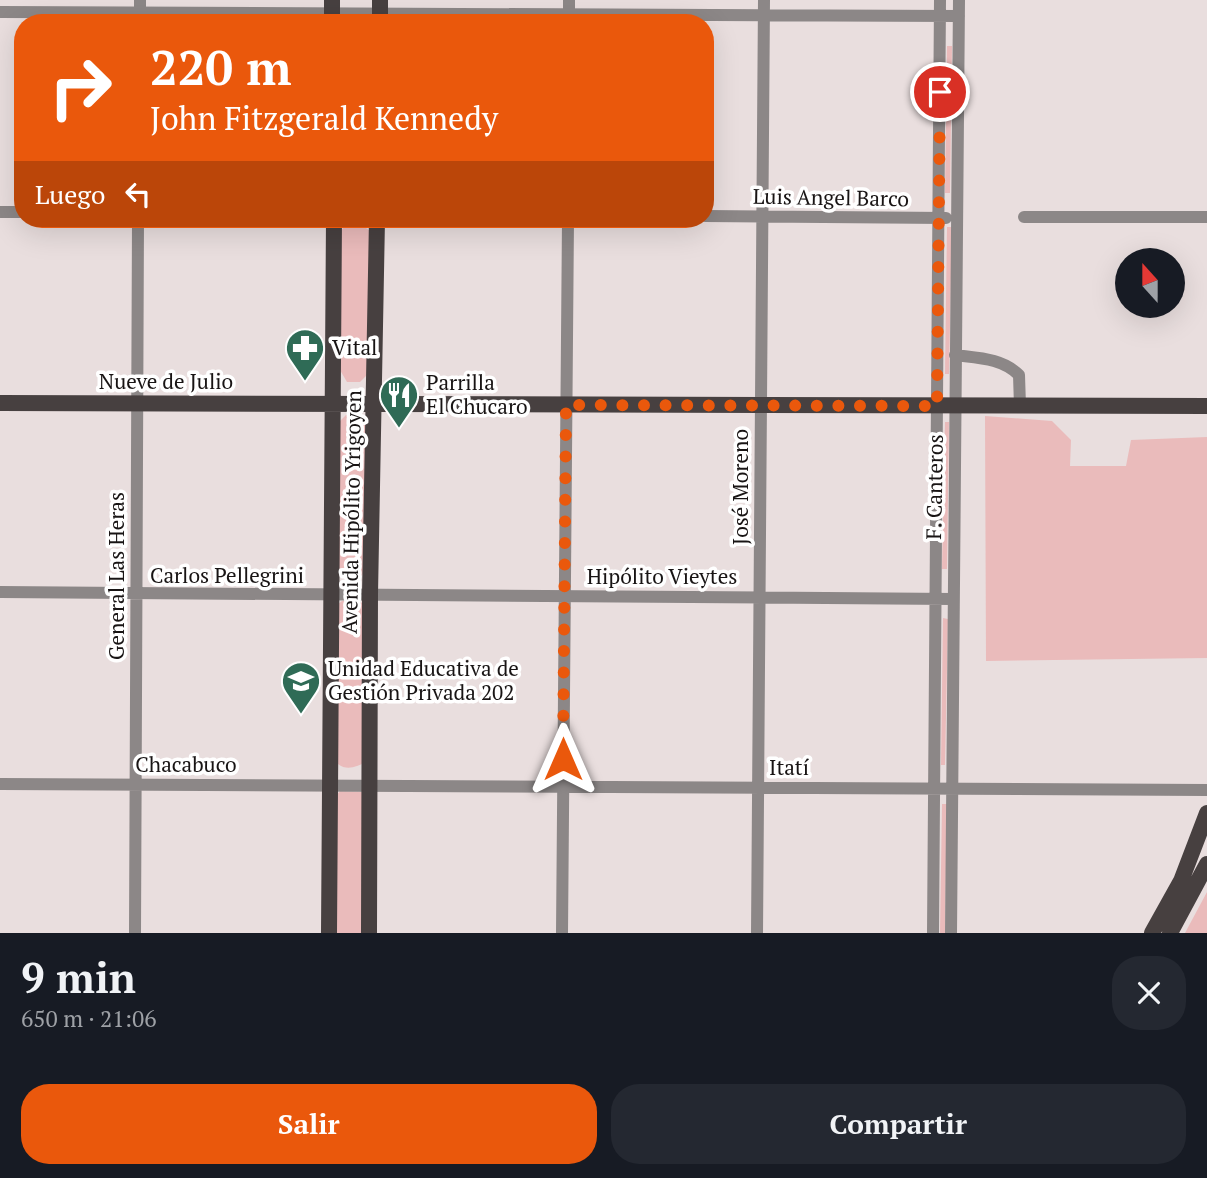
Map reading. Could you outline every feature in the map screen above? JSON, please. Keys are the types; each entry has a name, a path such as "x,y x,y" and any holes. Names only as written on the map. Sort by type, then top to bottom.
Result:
{"main road":[{"name":"Avenida Hipólito Yrigoyen","path":"329,933 334,228"},
{"name":"Avenida Hipólito Yrigoyen","path":"369,933 370,594 376,402 377,228"},
{"name":"Nueve de Julio","path":"0,403 1207,406"},
{"path":"1152,933 1181,881 1207,813"},
{"path":"1170,933 1207,864"}],"street":[{"name":"José Moreno","path":"757,933 764,0"},
{"name":"F. Canteros","path":"933,933 940,0"},
{"name":"F. Canteros","path":"951,933 955,218 959,0"},
{"path":"0,12 443,14"},
{"path":"714,16 959,16"},
{"name":"Luis Angel Barco","path":"714,216 955,218"},
{"path":"1024,217 1207,217"},
{"name":"General Las Heras","path":"135,933 138,228"},
{"path":"562,933 568,228"},
{"path":"956,355 1004,363 1013,369 1018,374 1020,406"},
{"name":"Carlos Pellegrini","path":"0,592 136,595 370,594"},
{"name":"Hipólito Vieytes","path":"370,594 953,599"},
{"name":"Chacabuco","path":"0,784 371,786"},
{"name":"Itatí","path":"371,786 1207,790"}],"shaded area":[{"path":"947,46 952,46 950,193 945,193"},
{"path":"947,227 952,227 949,374 945,374"},
{"path":"343,228 366,228 370,231 368,374 360,382 347,382 340,370 339,233"},
{"path":"357,414 366,419 366,570 361,576 340,576 336,570 337,424 346,415"},
{"path":"985,416 1052,421 1071,440 1070,466 1126,466 1131,440 1207,437 1207,658 986,661"},
{"path":"945,422 949,422 947,569 942,569"},
{"path":"342,601 359,601 365,605 366,762 348,768 338,764 337,605"},
{"path":"943,618 948,619 945,765 941,765"},
{"path":"340,791 362,792 364,933 335,933 335,797"},
{"path":"942,804 947,804 945,933 940,933"},
{"path":"1207,892 1207,933 1185,933"}],"place":[{"name":"Vital","path":"305,382"},
{"name":"Parrilla El Chucaro","path":"399,429"},
{"name":"Unidad Educativa de Gestión Privada 202","path":"301,715"}],"route":[{"path":"563,759 566,405 937,406 940,92"}]}
